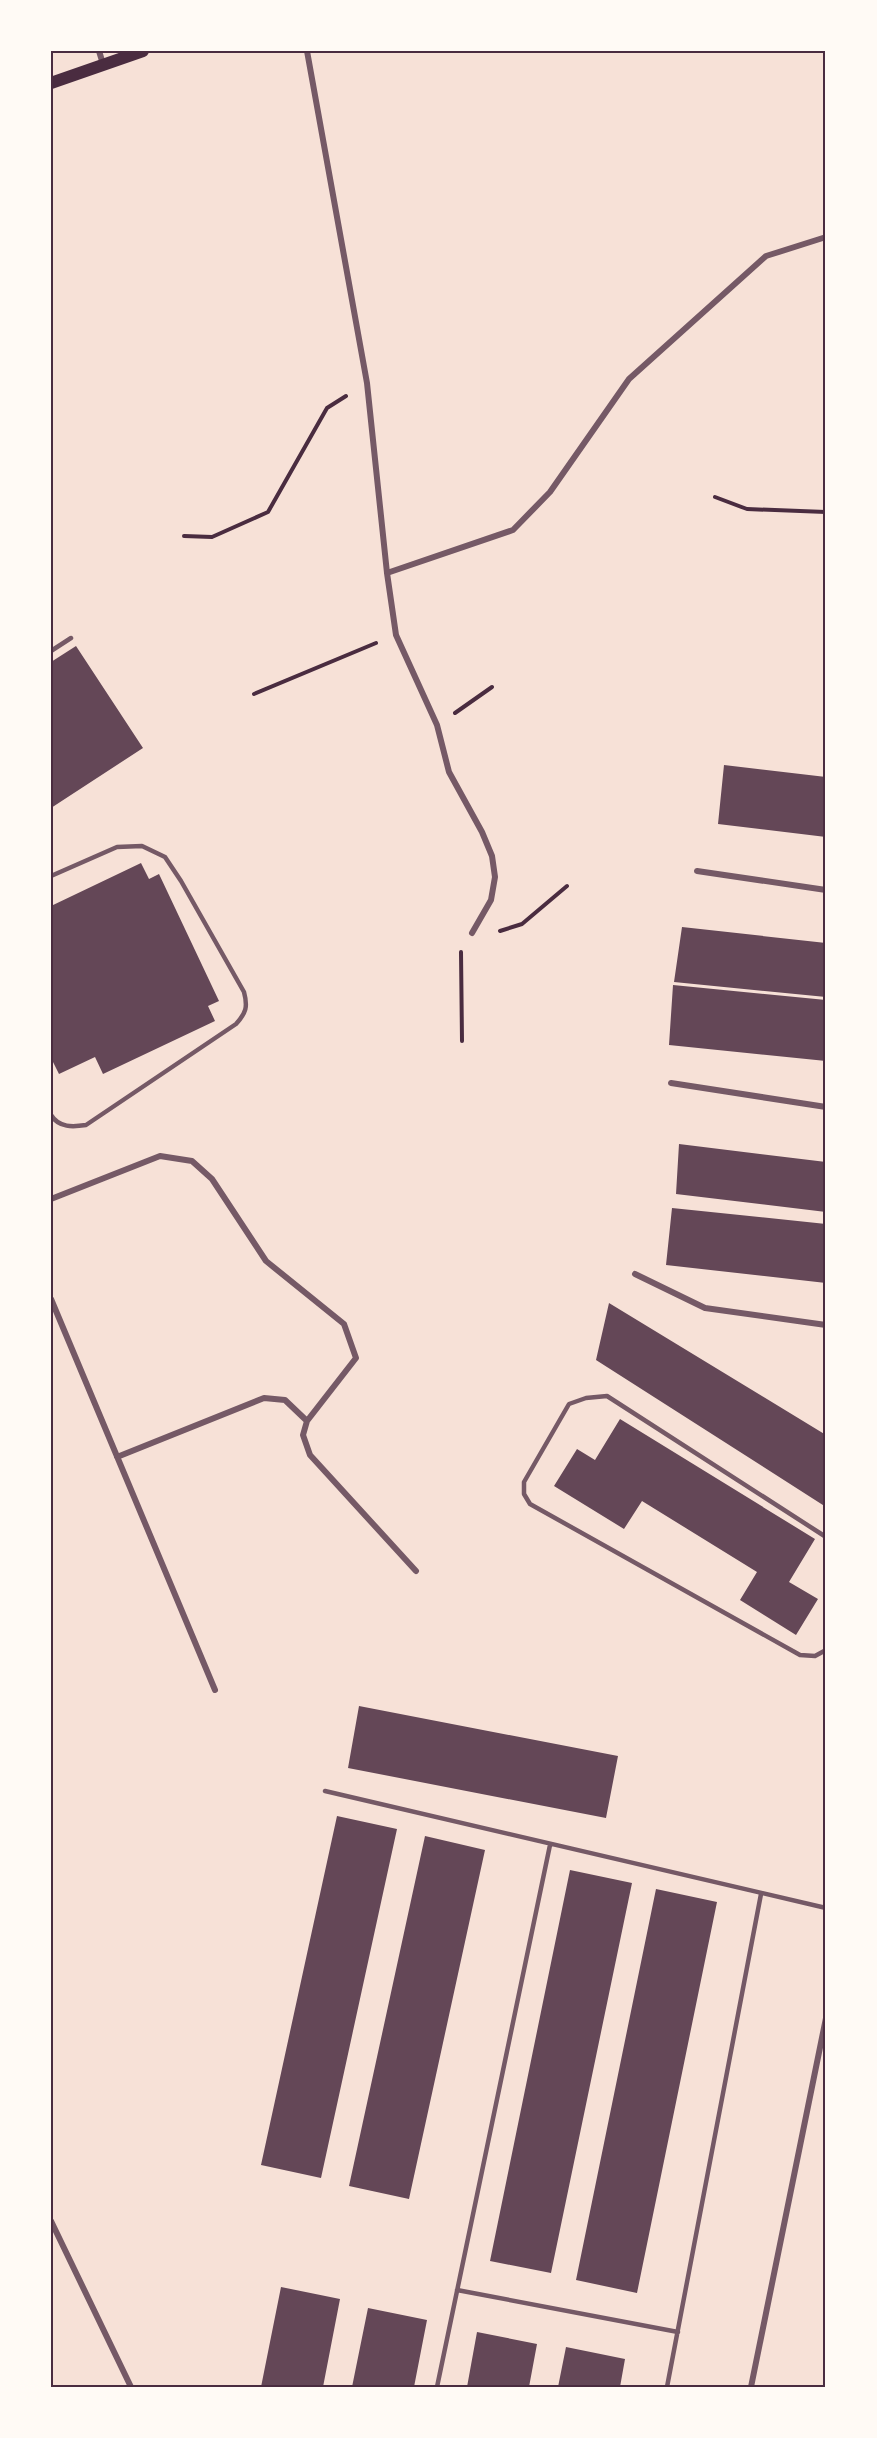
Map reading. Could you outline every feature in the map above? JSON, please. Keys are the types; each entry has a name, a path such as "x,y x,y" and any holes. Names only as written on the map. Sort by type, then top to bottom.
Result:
{"main road":[{"path":"51,83 143,51"}],"street":[{"path":"99,51 103,64"},
{"path":"307,51 367,383 387,573 396,635 437,725 449,772 482,832 492,856 495,877 491,900 472,933"},
{"path":"387,573 513,530 550,492 629,379 766,256 826,237"},
{"path":"697,871 826,890"},
{"path":"671,1083 826,1107"},
{"path":"51,1199 160,1156 192,1161 212,1179 266,1261 344,1324 356,1358 307,1420 303,1436 310,1455 416,1571"},
{"path":"635,1274 705,1308 826,1325"},
{"path":"51,1299 215,1690"},
{"path":"117,1457 264,1398 285,1400 307,1420"},
{"path":"751,2387 826,2018"},
{"path":"51,2221 131,2387"}],"lane":[{"path":"51,651 71,638"},
{"path":"51,876 117,847 142,846 165,857 244,992 248,1005 245,1014 236,1024 86,1125 69,1127 54,1120 51,1116"},
{"path":"826,1537 607,1396 586,1398 569,1404 524,1482 524,1494 530,1504 800,1655 815,1656 826,1650"},
{"path":"325,1791 826,1908"},
{"path":"437,2387 550,1845"},
{"path":"667,2387 761,1894"},
{"path":"457,2290 678,2332"}],"path":[{"path":"184,536 212,537 268,512 327,408 367,383"},
{"path":"715,497 747,509 826,512"},
{"path":"254,694 396,635"},
{"path":"437,725 492,687"},
{"path":"462,1041 459,958 462,948 472,933 503,931 522,924 567,886"}],"building":[{"path":"76,646 143,748 51,808 51,662"},
{"path":"724,765 826,777 826,837 718,824"},
{"path":"141,863 149,879 159,874 219,1001 208,1006 215,1021 103,1074 95,1057 59,1074 51,1058 51,906"},
{"path":"682,927 826,943 826,997 674,982"},
{"path":"673,985 826,1000 826,1061 669,1045"},
{"path":"679,1144 826,1162 826,1212 676,1194"},
{"path":"672,1208 826,1224 826,1283 666,1265"},
{"path":"609,1303 826,1435 826,1507 596,1360"},
{"path":"620,1419 815,1539 789,1582 818,1599 796,1635 740,1600 757,1572 642,1501 624,1529 554,1486 577,1449 595,1460"},
{"path":"359,1706 618,1756 606,1818 348,1768"},
{"path":"337,1816 397,1829 321,2178 261,2165"},
{"path":"425,1836 485,1850 409,2199 349,2186"},
{"path":"570,1870 632,1883 551,2273 490,2261"},
{"path":"656,1889 717,1902 637,2293 576,2280"},
{"path":"281,2287 340,2299 323,2387 261,2387"},
{"path":"368,2308 427,2320 414,2387 352,2387"},
{"path":"477,2332 537,2344 529,2387 467,2387"},
{"path":"566,2347 625,2359 620,2387 558,2387"}]}
